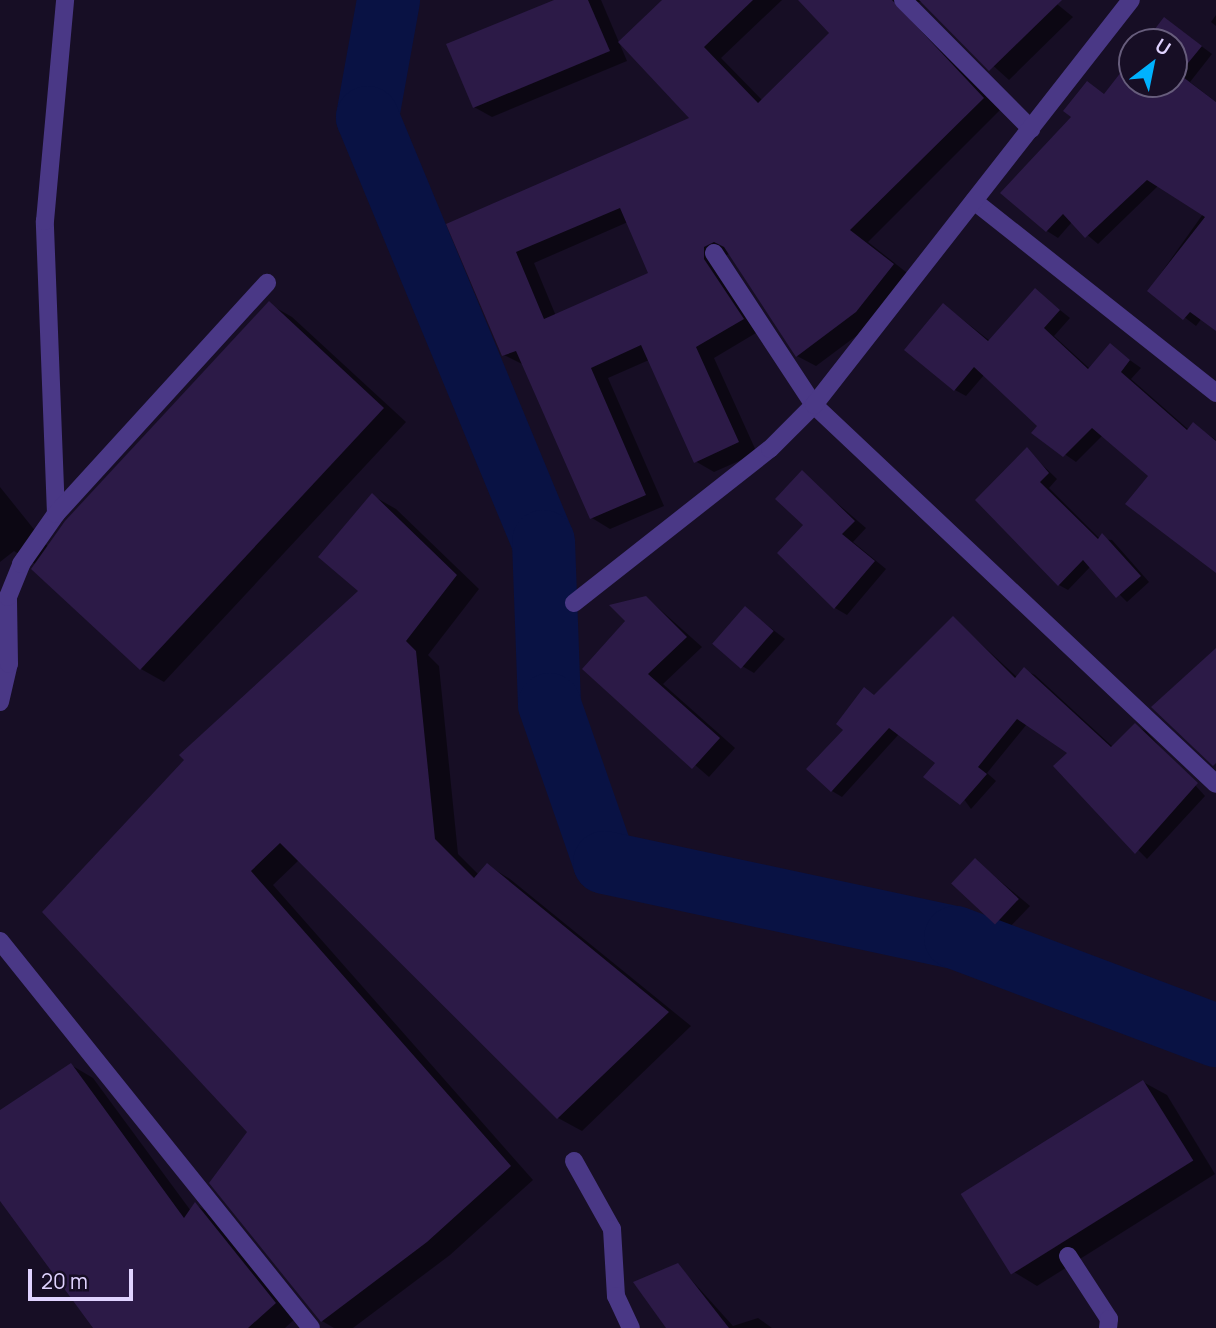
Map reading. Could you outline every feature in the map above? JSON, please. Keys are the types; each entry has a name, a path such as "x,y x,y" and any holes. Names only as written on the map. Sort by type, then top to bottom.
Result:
{"street":[{"path":"56,514 46,221 65,0"},
{"path":"903,0 1031,129"},
{"path":"574,603 740,475 814,405 1131,0"},
{"path":"974,201 1216,393"},
{"path":"713,253 814,405 1216,784"},
{"path":"0,702 9,664 8,597 21,564 56,514 267,283"},
{"path":"0,941 310,1328"},
{"path":"574,1161 612,1229 616,1296 631,1328"},
{"path":"1068,1256 1109,1319 1108,1328"}],"building":[{"path":"554,0 588,0 610,51 473,108 446,44"},
{"path":"662,0 753,0 704,47 758,103 829,33 798,0 892,0 984,98 850,230 894,264 856,312 796,357 724,247 714,242 704,247 704,259 744,319 696,347 739,442 694,463 641,345 591,368 646,495 590,519 516,351 502,356 446,224 689,118 618,42","holes":["620,208 648,273 544,319 516,252"]},
{"path":"919,0 1062,0 989,71"},
{"path":"1164,17 1178,28 1156,28"},
{"path":"1188,35 1202,46 1188,63"},
{"path":"1118,76 1118,98 1188,98 1188,81 1216,102 1216,331 1190,312 1183,320 1147,291 1205,217 1147,180 1085,238 1063,214 1046,232 1000,193 1071,117 1063,111 1087,81 1104,94"},
{"path":"1035,288 1060,310 1044,328 1088,369 1110,343 1130,360 1121,372 1187,430 1193,422 1216,441 1216,573 1125,504 1148,476 1092,428 1063,457 1031,433 1037,426 974,367 954,391 904,350 943,303 988,341"},
{"path":"269,301 384,408 140,670 31,569 65,521"},
{"path":"1027,447 1049,473 1040,482 1098,539 1102,533 1141,576 1116,598 1083,560 1058,586 975,500"},
{"path":"802,470 855,521 842,534 875,561 834,609 777,553 803,525 775,499"},
{"path":"372,493 457,575 406,641 416,651 435,839 474,878 487,863 669,1012 557,1119 280,843 251,871 511,1166 427,1242 321,1322 209,1183 247,1132 42,912 184,760 179,755 358,591 318,557"},
{"path":"646,596 687,637 648,674 720,738 692,769 582,669 625,621 609,605"},
{"path":"745,606 774,631 741,669 712,644"},
{"path":"953,616 1015,678 1024,667 1111,747 1135,723 1198,783 1135,854 1053,766 1067,753 1017,719 978,767 987,774 960,805 923,777 935,763 889,728 831,792 806,769 843,730 836,724 864,687 874,695"},
{"path":"1216,648 1216,763 1213,766 1151,707"},
{"path":"975,858 1019,899 995,925 951,884"},
{"path":"71,1063 184,1218 195,1202 276,1303 248,1328 93,1328 0,1201 0,1110"},
{"path":"1143,1080 1193,1161 1011,1274 961,1194"},
{"path":"678,1263 729,1328 666,1328 633,1282"}],"waterway":[{"path":"388,0 367,117 543,541 549,704 604,862 955,937 1216,1035"}]}
